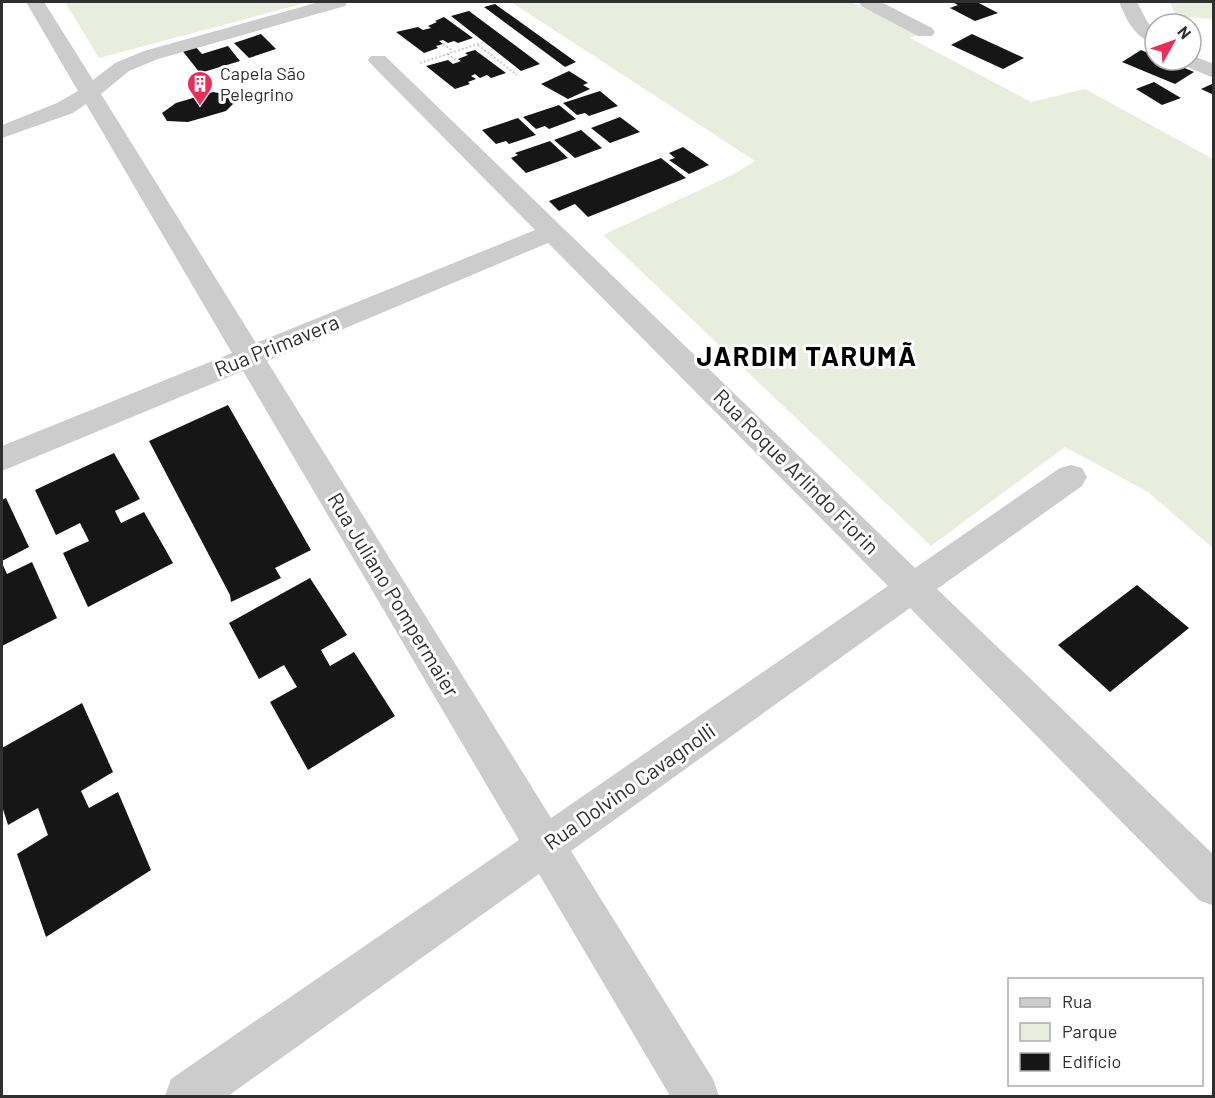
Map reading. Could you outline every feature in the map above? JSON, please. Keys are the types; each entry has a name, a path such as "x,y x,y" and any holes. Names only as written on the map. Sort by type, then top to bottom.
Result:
{"street":[{"name":"Rua Juliano Pompermaier","path":"35,2 696,1096"},
{"path":"2,132 66,108 90,93 122,67 152,55 338,2"},
{"path":"868,2 925,32"},
{"path":"1128,2 1143,28"},
{"name":"Rua Roque Arlindo Fiorin","path":"378,60 1214,885"},
{"name":"Rua Primavera","path":"2,459 552,232"},
{"name":"Rua Dolvino Cavagnolli","path":"189,1096 1071,477"}],"path":[{"path":"414,66 484,42"},
{"path":"443,44 453,52"},
{"path":"477,44 517,75"},
{"path":"447,54 458,62"}],"green space":[{"path":"65,2 309,2 99,58"},
{"path":"511,2 851,2 919,34 910,38 1031,102 1085,89 1213,159 1213,548 1148,492 1065,447 931,546 603,235 734,174 755,161"},
{"path":"1170,2 1213,2 1213,19 1203,18 1203,12 1174,12"}],"building":[{"path":"952,2 977,2 998,13 975,21 950,8 958,5"},
{"path":"495,4 576,62 565,67 484,7"},
{"path":"469,11 540,64 521,71 451,16"},
{"path":"444,17 473,38 458,43 439,41 443,44 424,53 396,32 418,27 423,30 431,28 428,26"},
{"path":"261,34 276,49 249,58 234,43"},
{"path":"972,34 1024,58 1003,69 951,45"},
{"path":"194,45 202,54 228,46 240,61 200,73 181,49"},
{"path":"475,50 506,73 491,78 487,75 480,78 475,74 471,76 476,79 468,82 470,84 455,89 426,66 448,60 453,64 468,55 465,53"},
{"path":"1141,50 1143,51 1143,71 1122,62"},
{"path":"569,71 588,83 583,85 590,89 568,99 541,84"},
{"path":"1146,72 1194,72 1175,84"},
{"path":"1154,82 1181,98 1162,105 1136,89"},
{"path":"1214,83 1214,95 1201,89"},
{"path":"600,91 618,106 589,116 585,113 577,115 563,103"},
{"name":"Capela São Pelegrino","path":"213,92 229,95 234,103 226,111 188,122 167,121 162,113 176,103"},
{"path":"559,105 576,119 549,129 545,126 536,129 523,117"},
{"path":"620,117 640,132 610,143 591,128"},
{"path":"518,118 536,135 509,144 506,141 496,144 482,130"},
{"path":"581,130 602,148 575,158 554,140"},
{"path":"550,141 568,158 526,173 511,158 518,155 515,153"},
{"path":"683,147 709,165 689,174 669,160 675,158 669,153"},
{"path":"661,158 686,178 588,217 575,204 559,211 549,201"},
{"path":"228,405 311,550 275,568 281,578 231,602 230,595 149,441"},
{"path":"114,453 140,499 115,511 121,523 144,512 173,563 88,607 63,553 89,541 80,523 56,535 35,490"},
{"path":"6,498 29,547 2,561 2,500"},
{"path":"32,562 57,618 2,646 2,563 7,574"},
{"path":"310,578 347,635 321,650 330,666 354,652 395,716 308,770 270,702 297,687 284,665 259,679 229,623"},
{"path":"1137,585 1189,628 1110,692 1058,645"},
{"path":"82,703 113,772 81,791 89,808 118,792 151,870 46,937 17,854 48,835 38,808 8,825 2,806 2,748"}],"place":[{"name":"Capela São Pelegrino","path":"200,107"}],"district":[{"name":"JARDIM TARUMÃ","path":"807,357"}]}
